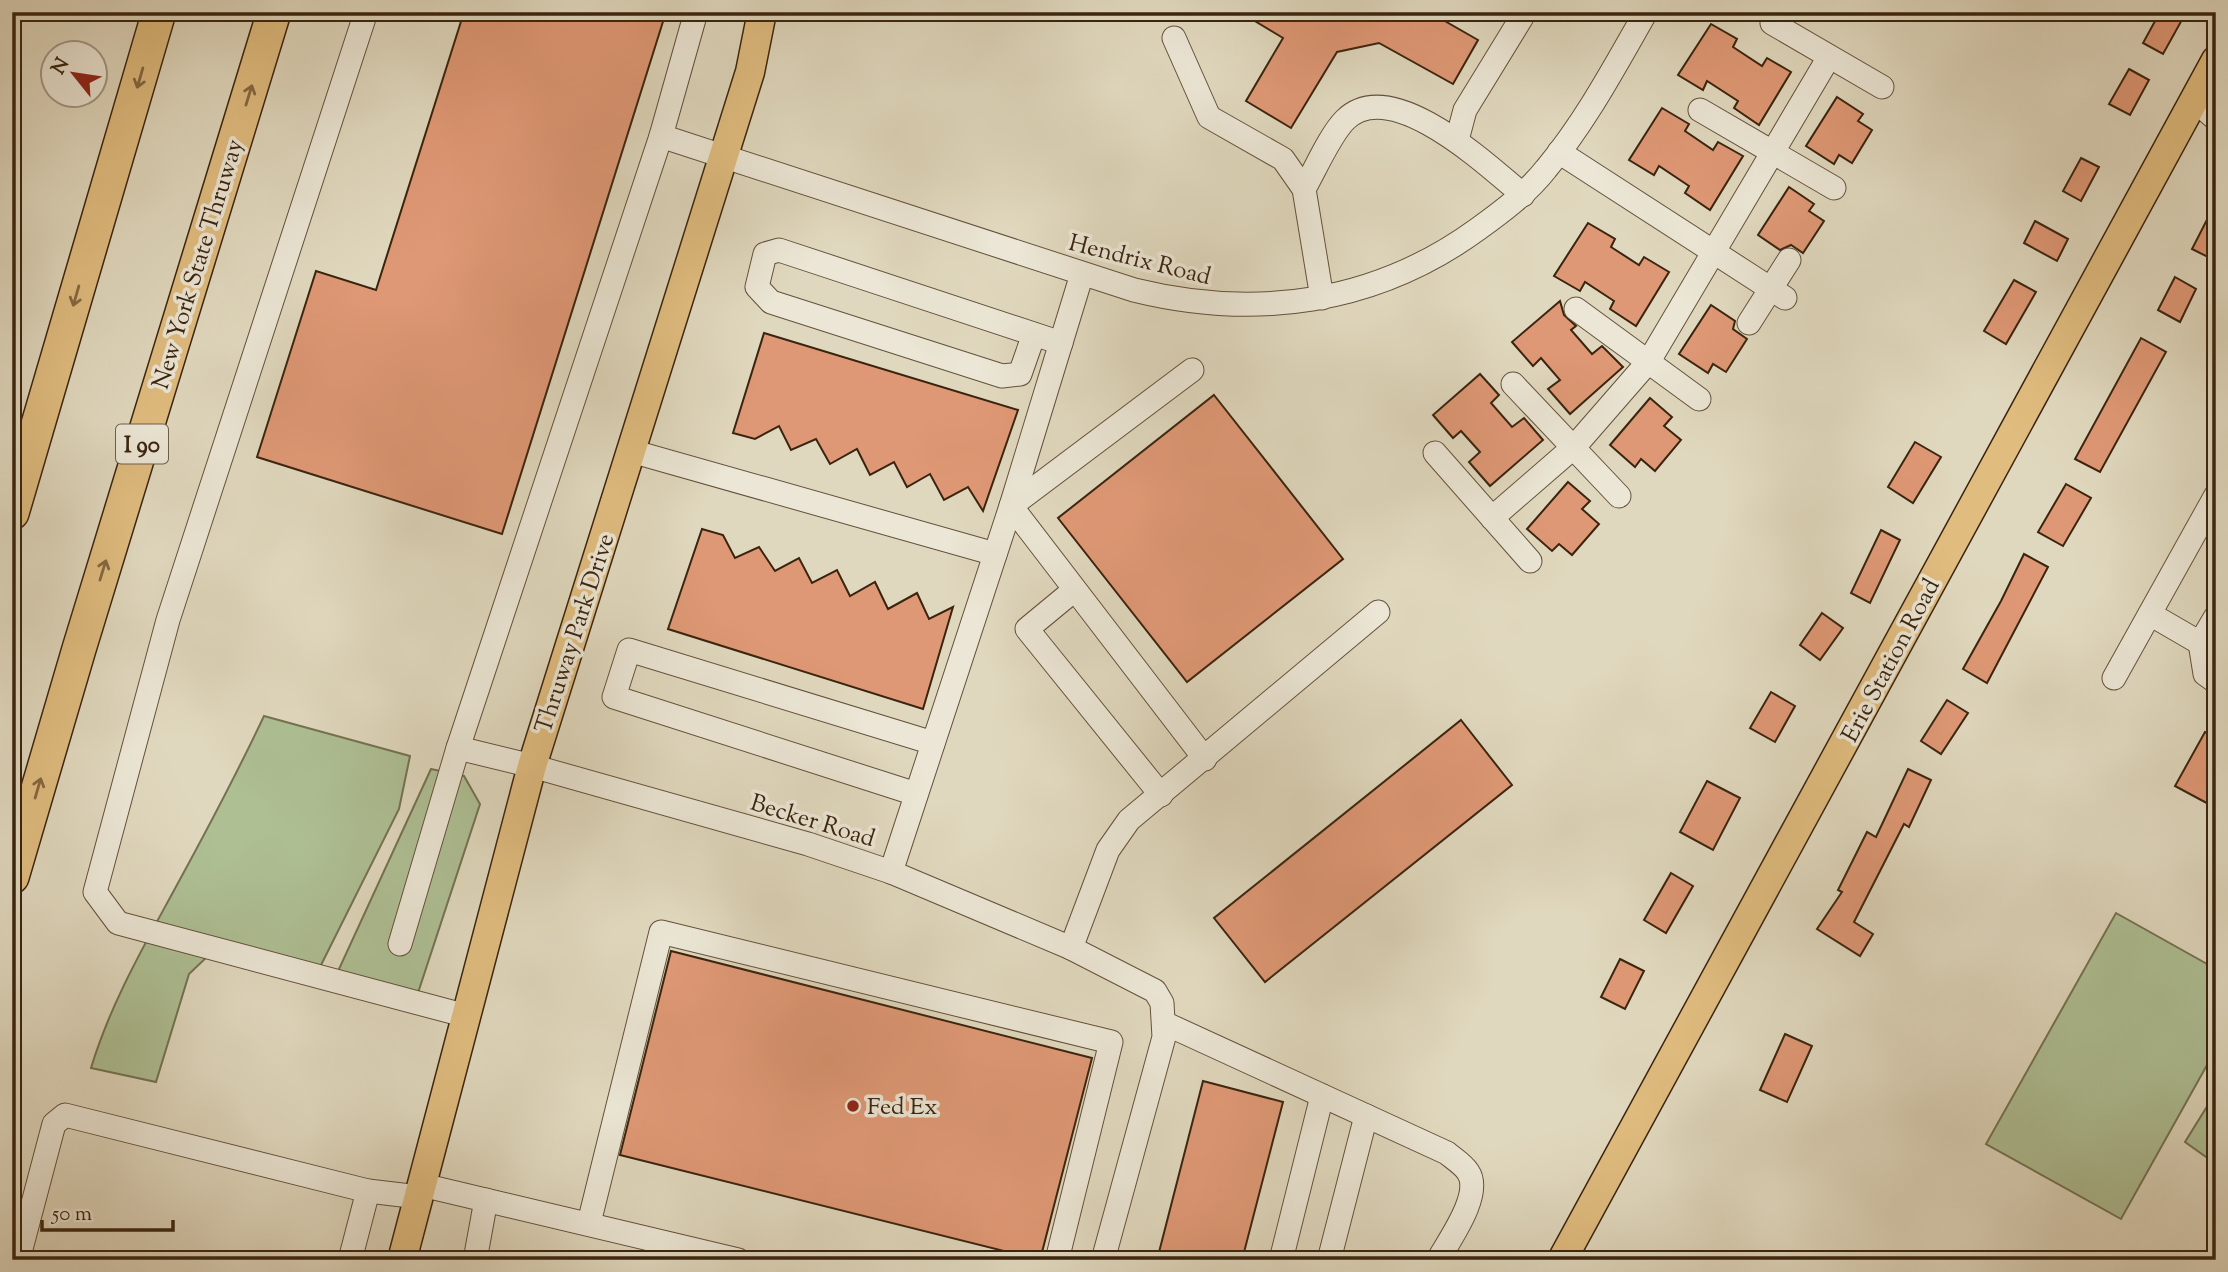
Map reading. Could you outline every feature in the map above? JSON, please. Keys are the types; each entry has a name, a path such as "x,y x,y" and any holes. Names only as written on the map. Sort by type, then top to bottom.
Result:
{"highway":[{"path":"12,513 159,12"},
{"name":"New York State Thruway","path":"12,877 274,12"}],"main road":[{"name":"Thruway Park Drive","path":"402,1260 532,766 750,72 762,12"},
{"name":"Erie Station Road","path":"1562,1260 2216,60"}],"street":[{"path":"366,12 168,620 95,892 118,923 467,1016"},
{"path":"400,944 458,748 661,136 696,12"},
{"path":"1457,140 1465,110 1522,17 1517,12"},
{"name":"Hendrix Road","path":"661,136 1082,274 1158,296 1205,304 1273,304 1322,298 1399,275 1435,257 1522,195 1583,120 1646,12"},
{"path":"1778,12 1772,23 1882,87"},
{"path":"1174,38 1209,117 1283,159 1304,189 1322,298"},
{"path":"1492,518 1575,446 1649,361 1829,57"},
{"path":"2194,100 2216,119"},
{"path":"1304,189 1346,119 1376,105 1394,108 1457,140 1522,195"},
{"path":"1700,110 1834,188"},
{"path":"1559,152 1778,293"},
{"path":"1034,334 1020,374 1002,376 771,302 757,287 765,254 779,250 1034,334 1061,343"},
{"path":"1749,323 1778,293 1788,260"},
{"path":"891,872 1011,506 1082,274"},
{"path":"1576,309 1699,399"},
{"path":"1011,506 1192,370"},
{"path":"1513,384 1575,446 1619,496"},
{"path":"631,451 995,554"},
{"path":"1435,453 1530,561"},
{"path":"2115,678 2216,495"},
{"path":"1011,506 1073,591 1205,759"},
{"path":"1073,591 1027,629 1161,795"},
{"path":"1071,948 1108,850 1129,820 1378,612"},
{"path":"2150,614 2200,643"},
{"path":"2216,616 2200,643 2205,674 2216,682"},
{"path":"916,794 614,697 629,650 933,743"},
{"name":"Becker Road","path":"458,748 532,766 808,844 891,872 1071,948 1155,991 1162,1003 1164,1023"},
{"path":"589,1223 661,932 1111,1042 1057,1260"},
{"path":"1104,1260 1164,1037 1164,1023 1447,1153 1469,1173 1472,1195 1438,1260"},
{"path":"1281,1260 1322,1096"},
{"path":"18,1260 54,1124 65,1115 368,1191 421,1191 486,1200 738,1260"},
{"path":"1329,1260 1366,1116"},
{"path":"350,1260 368,1191"},
{"path":"475,1260 486,1200"}],"green space":[{"path":"264,716 410,756 399,809 316,975 212,952 189,974 156,1082 91,1068 108,1020 130,974"},
{"path":"431,769 464,776 480,804 414,1005 333,982"},
{"path":"2116,913 2216,969 2216,1049 2121,1219 1986,1144"},
{"path":"2216,1092 2216,1164 2185,1142"}],"building":[{"path":"464,12 666,12 502,534 257,457 316,271 376,290"},
{"path":"1240,12 1429,12 1478,40 1453,84 1379,43 1337,52 1291,128 1246,101 1283,38"},
{"path":"2160,12 2172,12 2183,18 2163,54 2143,43"},
{"path":"1711,24 1737,39 1733,47 1762,66 1767,58 1791,72 1759,125 1734,108 1738,101 1707,81 1703,90 1678,75"},
{"path":"2129,69 2149,80 2130,115 2109,104"},
{"path":"1837,97 1863,114 1858,121 1872,130 1852,163 1839,155 1834,164 1806,146"},
{"path":"1662,108 1689,124 1685,131 1713,150 1718,142 1743,156 1710,210 1685,193 1689,186 1659,166 1654,175 1629,160"},
{"path":"2081,158 2099,167 2081,201 2063,191"},
{"path":"1789,187 1814,204 1809,211 1824,221 1803,253 1791,245 1780,250 1758,235"},
{"path":"2216,202 2216,261 2192,249"},
{"path":"2035,221 2068,239 2057,261 2024,243"},
{"path":"1588,223 1615,239 1611,247 1639,265 1644,257 1669,272 1636,326 1610,309 1614,301 1585,282 1580,291 1554,276"},
{"path":"2175,277 2196,289 2180,322 2158,310"},
{"path":"2014,280 2036,292 2006,344 1984,331"},
{"path":"1560,301 1564,315 1576,326 1571,330 1592,354 1602,346 1623,367 1570,414 1548,389 1560,380 1541,358 1533,366 1512,342"},
{"path":"1711,305 1735,321 1733,329 1747,339 1726,372 1713,364 1708,373 1679,354"},
{"path":"764,333 1018,410 983,511 968,487 944,500 930,474 907,487 894,462 870,475 857,449 830,464 816,439 791,450 779,426 755,439 733,433"},
{"path":"2141,338 2166,352 2100,472 2075,459"},
{"path":"1480,374 1499,395 1491,403 1512,427 1524,418 1543,440 1490,486 1469,462 1480,452 1461,431 1453,438 1433,415"},
{"path":"1214,395 1343,559 1187,682 1058,518"},
{"path":"1650,398 1672,417 1664,426 1681,440 1655,471 1641,459 1635,467 1610,445"},
{"path":"1915,442 1941,457 1913,503 1888,487"},
{"path":"1568,482 1590,501 1582,509 1599,524 1572,555 1559,544 1552,551 1527,529"},
{"path":"2066,484 2091,498 2063,546 2038,532"},
{"path":"702,529 723,535 735,558 759,547 775,571 799,558 812,583 837,570 850,596 875,582 888,609 917,593 929,619 953,607 923,709 668,629"},
{"path":"1881,530 1900,540 1870,603 1851,593"},
{"path":"2024,554 2048,567 1987,683 1963,669"},
{"path":"1822,613 1843,628 1820,660 1800,645"},
{"path":"1771,692 1795,706 1775,742 1750,728"},
{"path":"1947,700 1968,713 1941,754 1921,741"},
{"path":"1461,720 1512,785 1265,982 1214,918"},
{"path":"2205,732 2216,737 2216,808 2175,786"},
{"path":"1908,769 1931,780 1909,827 1904,824 1854,922 1873,934 1860,956 1817,929 1842,892 1838,890 1867,832 1876,837"},
{"path":"1707,781 1740,798 1713,850 1680,832"},
{"path":"1671,873 1693,886 1666,933 1644,920"},
{"name":"Fed Ex","path":"671,951 1092,1058 1040,1260 620,1155"},
{"path":"1620,959 1644,971 1625,1009 1601,997"},
{"path":"1785,1034 1812,1046 1787,1102 1760,1090"},
{"path":"1203,1081 1283,1102 1242,1260 1157,1260"}],"place":[{"name":"Fed Ex","path":"853,1106"}]}
